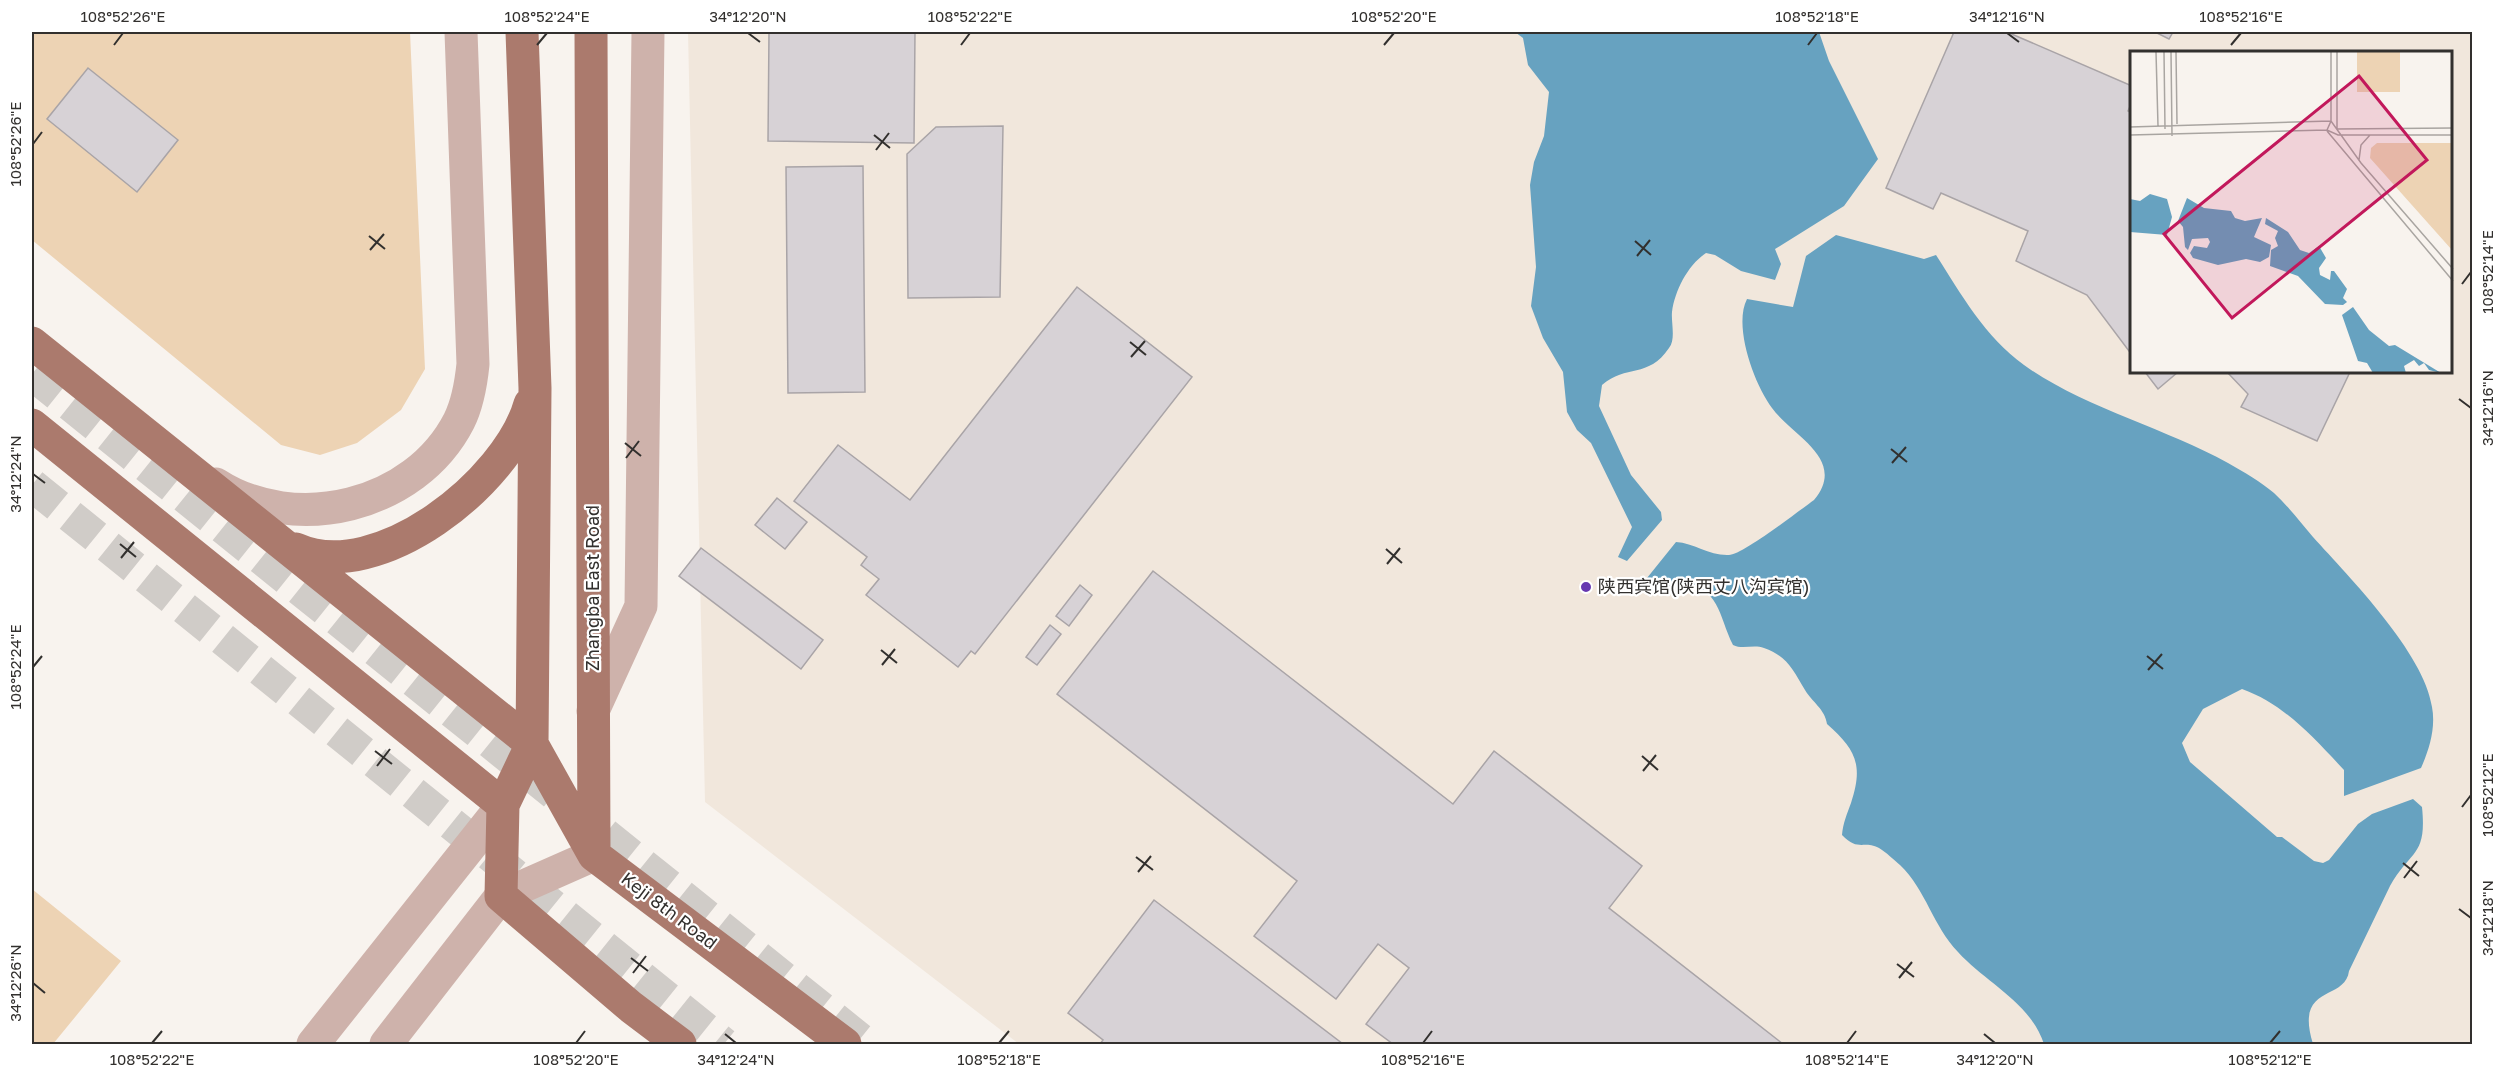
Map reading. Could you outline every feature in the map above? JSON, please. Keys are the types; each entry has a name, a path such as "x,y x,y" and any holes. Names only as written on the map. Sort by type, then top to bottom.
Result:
{"main road":[{"path":"522,32 535,388 532,744 503,805 501,896 631,1006 680,1044"},
{"name":"Zhangba East Road","path":"591,32 594,855"},
{"path":"32,343 532,744"},
{"path":"284,544 309,555 332,559 350,556 396,540 441,515 461,502 497,466 517,437 535,388"},
{"path":"32,425 503,805"},
{"name":"Keji 8th Road","path":"532,744 594,855 845,1044"}],"street":[{"path":"172,456 220,487 269,507 328,508 367,499 408,480 423,468 447,440 465,406 473,364 461,32"},
{"path":"593,711 641,606 648,32"},
{"path":"313,1044 503,805"},
{"path":"386,1044 501,896 594,855"}],"shaded area":[{"path":"32,32 410,32 425,369 401,410 357,443 320,455 281,445 32,240"},
{"name":"陕西宾馆(陕西丈八沟宾馆)","path":"688,32 2472,32 2472,1044 1019,1044 705,802"},
{"path":"32,889 121,961 53,1044 32,1044"}],"water":[{"path":"1515,32 1819,32 1829,61 1878,159 1844,206 1775,249 1781,264 1775,280 1741,271 1715,255 1706,253 1699,258 1683,279 1676,295 1672,312 1672,340 1669,348 1653,364 1620,375 1602,385 1599,406 1631,475 1661,512 1662,520 1627,561 1618,557 1632,527 1591,443 1577,430 1567,412 1563,372 1543,338 1531,306 1536,267 1530,185 1534,162 1544,136 1549,92 1528,65 1523,38"},
{"path":"1836,235 1924,259 1936,255 1986,328 2010,354 2024,365 2071,393 2204,450 2264,485 2284,503 2365,595 2401,640 2415,663 2426,686 2433,715 2431,739 2421,768 2344,796 2344,770 2285,713 2257,695 2242,689 2203,709 2182,743 2190,762 2277,837 2282,837 2314,861 2323,863 2329,860 2358,824 2372,814 2413,799 2422,807 2423,823 2420,844 2390,886 2346,981 2322,996 2310,1011 2309,1025 2313,1044 2044,1044 2029,1016 1969,963 1949,942 1917,885 1900,865 1879,848 1852,843 1842,835 1855,789 1857,767 1850,750 1827,724 1821,710 1789,664 1764,648 1733,645 1716,604 1703,591 1681,585 1648,584 1647,578 1676,542 1715,554 1736,553 1814,500 1823,485 1825,472 1821,460 1765,398 1752,370 1742,324 1747,299 1793,307 1806,256"}],"building":[{"path":"769,32 915,32 914,143 768,141"},
{"path":"1954,32 2007,32 2130,85 2128,111 2130,112 2130,352 2087,295 2016,261 2028,231 1941,193 1933,209 1886,188"},
{"path":"2155,32 2173,32 2169,39"},
{"path":"88,68 178,140 137,192 47,119"},
{"path":"1003,126 1000,297 908,298 907,154 936,127"},
{"path":"863,166 865,392 788,393 786,167"},
{"path":"1077,287 1192,377 975,654 971,651 958,667 866,595 879,579 861,565 867,557 794,501 838,445 910,500"},
{"path":"2147,374 2176,374 2158,389"},
{"path":"2229,374 2349,374 2317,441 2241,407 2248,394"},
{"path":"777,498 807,522 785,549 755,525"},
{"path":"701,548 823,640 801,669 679,576"},
{"path":"1153,571 1453,804 1494,751 1642,866 1609,908 1783,1044 1393,1044 1366,1024 1409,968 1378,944 1336,999 1254,936 1297,881 1057,694"},
{"path":"1080,585 1092,595 1069,626 1056,616"},
{"path":"1050,625 1061,634 1037,665 1026,657"},
{"path":"1154,900 1343,1044 1100,1044 1103,1040 1068,1013"}],"tunnel":[{"path":"32,374 866,1044"},
{"path":"32,485 724,1044"}],"place":[{"name":"陕西宾馆(陕西丈八沟宾馆)","path":"1586,587"}]}
